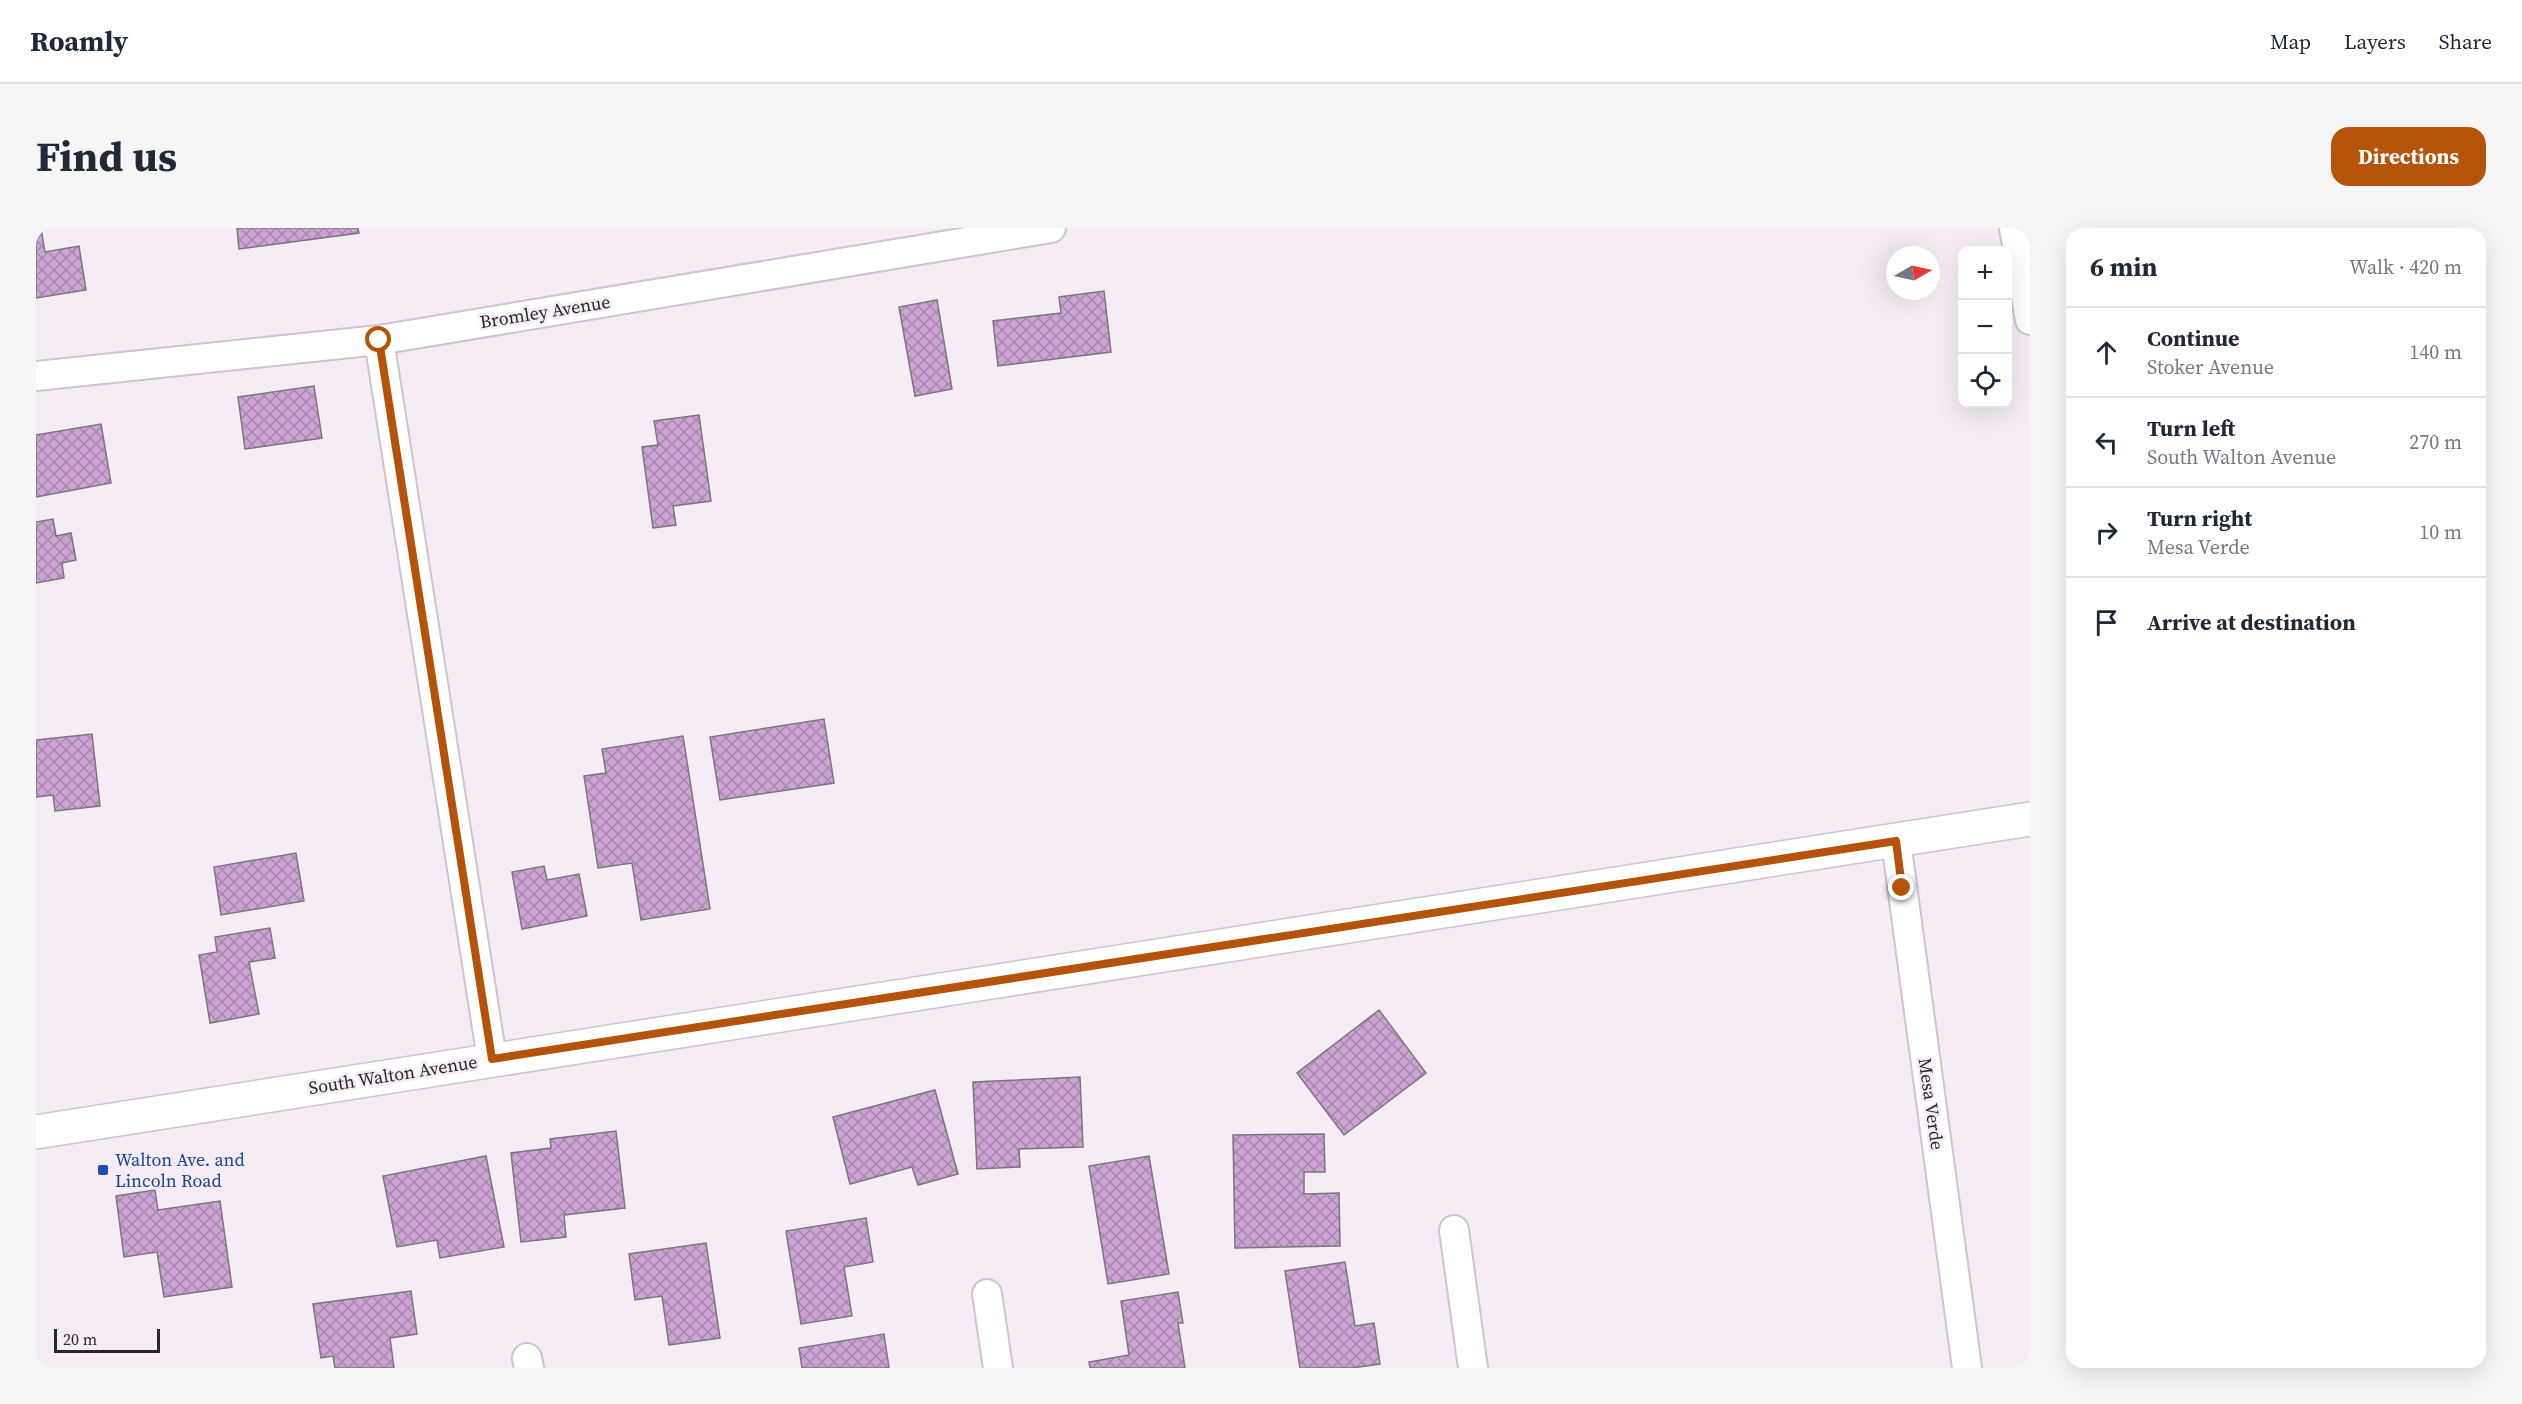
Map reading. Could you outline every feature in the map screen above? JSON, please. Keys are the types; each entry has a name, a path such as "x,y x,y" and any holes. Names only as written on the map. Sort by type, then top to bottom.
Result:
{"street":[{"name":"Bromley Avenue","path":"36,376 379,340 1051,228"},
{"path":"2013,228 2030,320"},
{"path":"379,340 492,1059"},
{"name":"South Walton Avenue","path":"36,1131 2030,819"},
{"name":"Mesa Verde","path":"1896,841 1967,1368"},
{"path":"1454,1230 1473,1368"},
{"path":"987,1294 998,1368"}],"building":[{"path":"36,228 41,228 45,252 79,246 86,290 36,298"},
{"path":"237,228 358,228 359,233 239,249"},
{"path":"1104,291 1111,352 998,366 993,321 1061,313 1059,297"},
{"path":"937,300 952,389 915,396 899,307"},
{"path":"314,386 322,438 245,449 238,397"},
{"path":"699,415 711,501 673,506 676,525 653,528 642,447 658,445 654,421"},
{"path":"101,424 111,483 36,497 36,435"},
{"path":"53,519 56,536 71,533 76,560 62,563 64,578 36,583 36,522"},
{"path":"824,719 834,783 720,800 710,737"},
{"path":"92,734 100,806 55,811 53,795 36,797 36,740"},
{"path":"683,736 710,909 641,920 632,863 598,868 584,776 606,773 602,749"},
{"path":"296,853 304,901 221,915 214,867"},
{"path":"544,866 547,880 579,874 587,916 522,929 512,872"},
{"path":"270,928 275,958 249,962 259,1014 210,1023 199,955 217,952 215,937"},
{"path":"1379,1010 1426,1073 1344,1135 1297,1073"},
{"path":"1080,1077 1083,1147 1019,1149 1020,1167 977,1169 973,1082"},
{"path":"935,1090 958,1174 918,1185 912,1167 850,1184 833,1117"},
{"path":"616,1131 625,1208 564,1215 566,1237 521,1242 511,1153 551,1148 550,1139"},
{"path":"1324,1134 1325,1172 1304,1172 1304,1194 1339,1193 1340,1246 1235,1248 1233,1135"},
{"path":"486,1156 504,1247 440,1258 437,1240 397,1247 383,1176"},
{"path":"1149,1156 1169,1274 1108,1284 1089,1166"},
{"path":"155,1190 158,1210 220,1201 232,1287 164,1297 157,1252 124,1257 116,1196"},
{"path":"866,1218 873,1262 844,1267 852,1316 801,1324 786,1231"},
{"path":"706,1243 720,1338 669,1345 662,1296 635,1300 629,1254"},
{"path":"1345,1262 1355,1326 1374,1323 1380,1364 1352,1368 1300,1368 1285,1271"},
{"path":"411,1291 417,1334 390,1338 394,1368 335,1368 333,1356 321,1358 313,1304"},
{"path":"1178,1292 1183,1323 1178,1323 1185,1368 1090,1368 1089,1362 1129,1355 1121,1301"},
{"path":"884,1334 889,1368 802,1368 799,1348"}],"place":[{"name":"Walton Ave. and Lincoln Road","path":"103,1170"}],"route":[{"path":"379,340 492,1059 1896,841 1902,888"}]}
